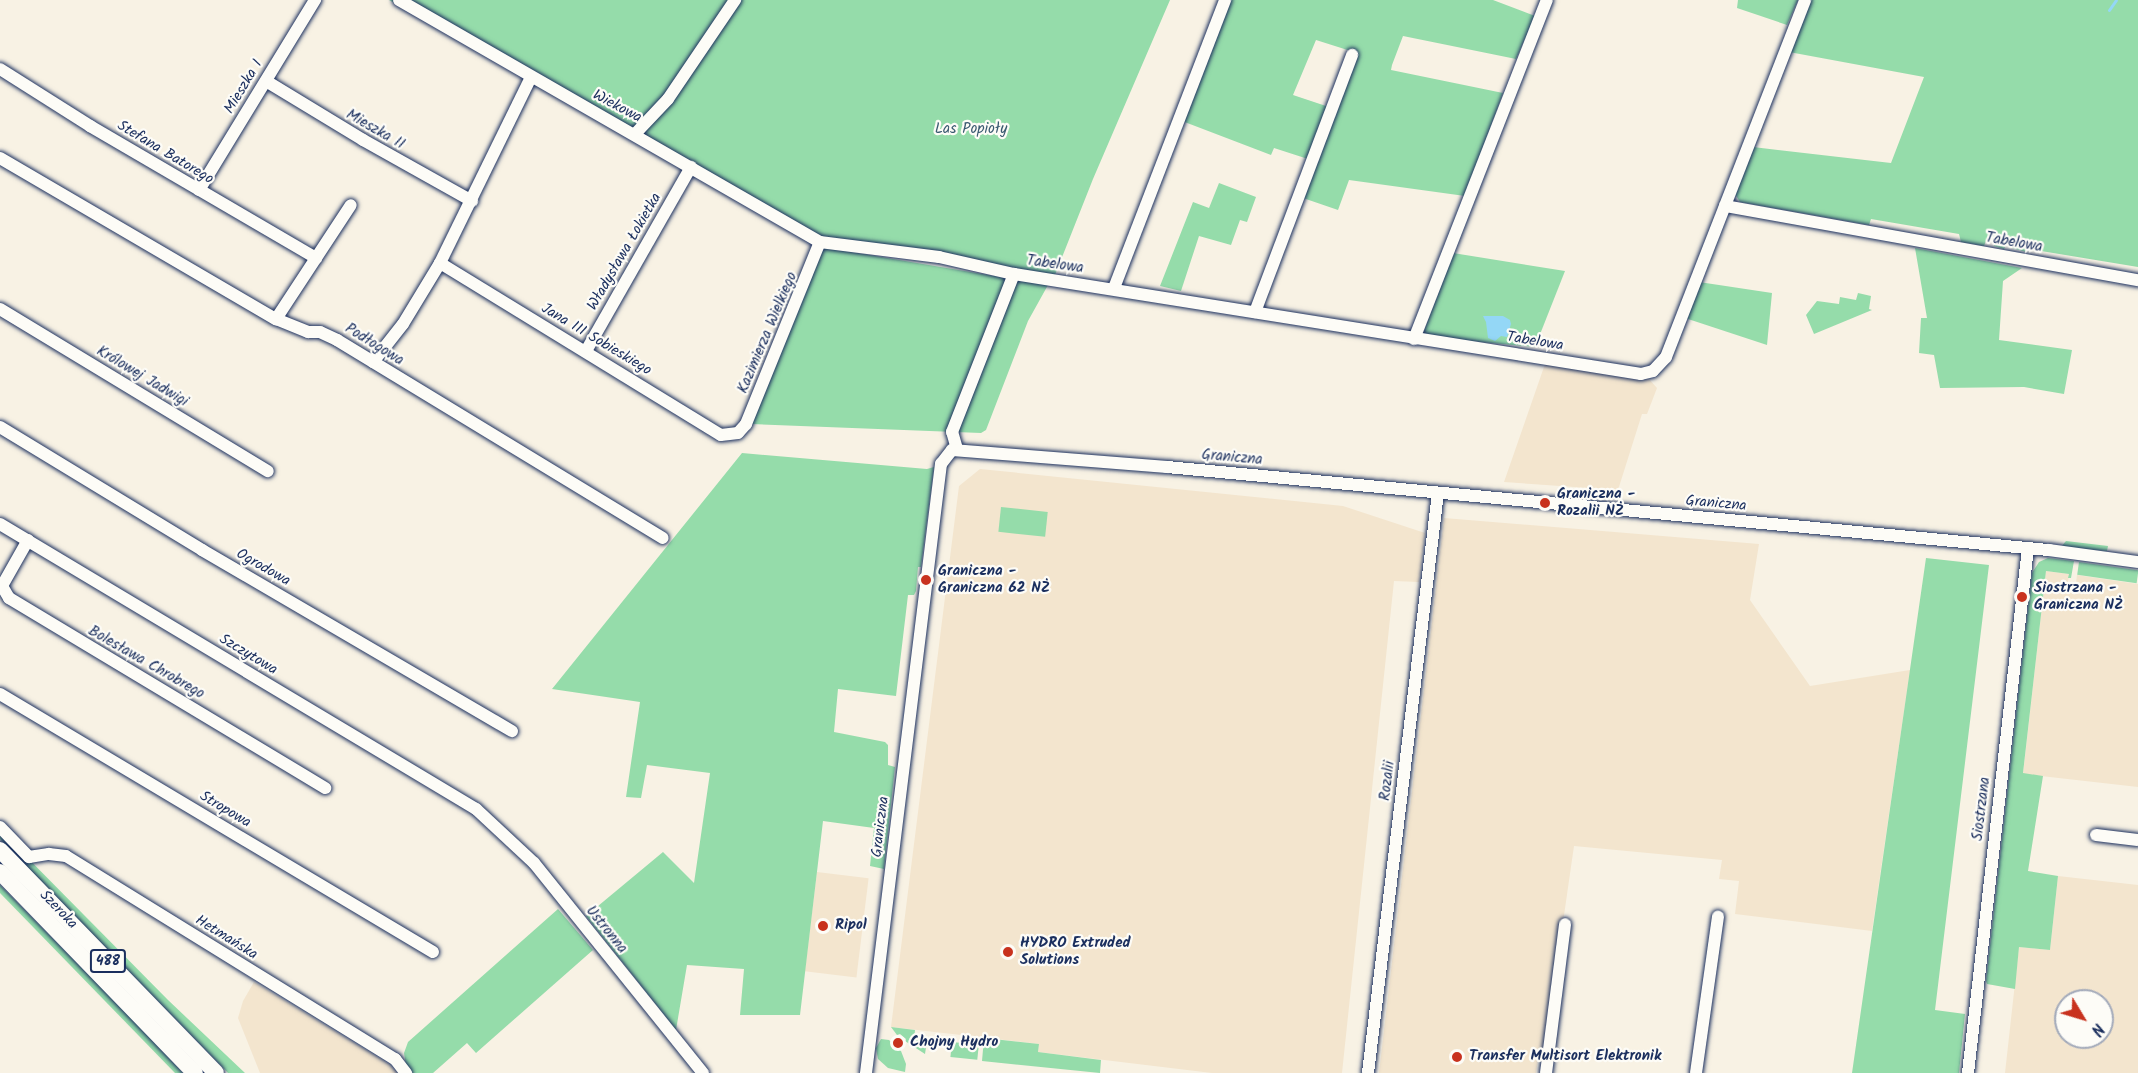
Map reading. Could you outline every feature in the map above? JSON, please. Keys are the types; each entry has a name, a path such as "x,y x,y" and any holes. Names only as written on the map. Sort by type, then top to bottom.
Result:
{"main road":[{"name":"Szeroka","path":"0,850 216,1073"},
{"name":"Szeroka","path":"0,872 195,1073"}],"street":[{"name":"Mieszka I","path":"199,190 315,0"},
{"name":"Wiekowa","path":"399,0 820,242"},
{"path":"635,134 668,99 735,0"},
{"path":"1114,288 1225,0"},
{"path":"1414,339 1547,0"},
{"path":"1725,206 1805,0"},
{"path":"1255,312 1352,56"},
{"name":"Stefana Batorego","path":"0,69 316,258"},
{"path":"373,362 403,324 440,263 531,77"},
{"name":"Mieszka II","path":"266,81 363,140 472,201"},
{"name":"Podłogowa","path":"0,158 276,319 308,332 320,332 329,336 663,538"},
{"name":"Władysława Łokietka","path":"586,351 691,167"},
{"path":"276,319 351,205"},
{"name":"Tabelowa","path":"820,242 939,257 1014,274 1114,288 1414,339 1633,373 1653,371 1666,357 1725,206 2138,280"},
{"name":"Kazimierza Wielkiego","path":"738,433 747,424 820,242"},
{"name":"Jana III Sobieskiego","path":"440,263 721,435 738,433"},
{"path":"957,449 952,432 1014,274"},
{"name":"Królowej Jadwigi","path":"0,309 268,471"},
{"name":"Ogrodowa","path":"0,427 202,550 512,731"},
{"name":"Graniczna","path":"866,1073 941,464 949,453 957,449 2028,548 2138,562"},
{"name":"Rozalii","path":"1368,1073 1438,493"},
{"name":"Szczytowa","path":"0,524 481,812"},
{"name":"Bolesława Chrobrego","path":"28,540 2,586 9,598 325,788"},
{"name":"Siostrzana","path":"1968,1073 2028,548"},
{"name":"Stropowa","path":"0,694 433,952"},
{"name":"Ustronna","path":"481,812 534,862 703,1073"},
{"name":"Hetmańska","path":"0,827 29,856 56,854 66,856 395,1059 403,1069"},
{"path":"2096,835 2138,840"},
{"path":"1696,1073 1718,917"},
{"path":"1546,1073 1565,924"}],"shaded area":[{"path":"1545,364 1648,378 1657,388 1647,414 1642,414 1618,490 1504,482"},
{"path":"980,469 1343,506 1425,533 1419,582 1394,581 1342,1073 1212,1073 1038,1052 1039,1044 891,1027 959,486"},
{"path":"1444,518 1759,544 1750,600 1810,686 1910,670 1872,931 1735,914 1739,881 1719,879 1722,860 1574,846 1544,1054 1539,1054 1536,1073 1379,1073"},
{"path":"2046,571 2069,574 2068,582 2076,583 2077,575 2138,584 2138,787 2023,774"},
{"path":"817,872 869,878 856,978 805,971"},
{"path":"2058,876 2138,885 2138,1073 2005,1073 2019,947 2050,950"},
{"path":"254,982 389,1064 398,1073 260,1073 238,1018 243,1001"}],"green space":[{"name":"Las Popioły","path":"389,0 1170,0 1093,179 1055,275 824,246"},
{"path":"1231,0 1493,0 1535,16 1516,59 1403,36 1391,70 1503,93 1465,196 1349,180 1338,210 1303,198 1357,53 1316,40 1293,95 1329,107 1308,159 1274,148 1271,155 1182,121"},
{"path":"1738,0 1798,0 1787,25 1737,8"},
{"path":"1809,0 2138,0 2138,267 2029,249 2026,252 2012,248 2010,243 2007,243 2004,249 1994,246 1993,241 1987,238 1984,246 1961,242 1959,234 1871,219 1869,225 1740,202 1735,194 1753,147 1891,163 1924,77 1789,52"},
{"path":"1219,183 1256,197 1247,222 1240,220 1231,245 1199,236 1181,291 1160,286 1193,202 1209,208"},
{"path":"822,247 1048,285 1028,321 986,430 981,433 752,424"},
{"path":"1915,248 2022,268 2003,281 1999,340 2072,350 2064,394 2024,387 1940,388 1934,355 1919,353 1921,318 1927,318"},
{"path":"1453,253 1565,271 1535,347 1427,337 1423,334"},
{"path":"1699,282 1772,293 1767,345 1685,318"},
{"path":"1858,293 1871,296 1869,309 1872,310 1814,334 1806,315 1817,301 1839,304 1840,297 1856,300"},
{"path":"742,453 927,469 934,467 921,567 918,567 916,591 914,595 908,595 896,696 838,689 834,732 885,742 888,745 888,765 895,767 884,869 870,866 874,828 823,821 800,1015 740,1015 744,969 687,965 676,1030 586,916 663,852 694,883 710,773 647,765 641,798 626,797 640,702 552,689"},
{"path":"1001,507 1048,512 1045,537 998,532"},
{"path":"2066,541 2108,546 2107,551 2061,547"},
{"path":"1926,558 1989,565 1935,1010 1965,1014 1959,1073 1852,1073"},
{"path":"2048,558 2074,561 2071,578 2068,578 2069,574 2046,571 2023,773 2043,776 2028,871 2058,876 2050,950 2019,947 2015,989 1987,984 1986,981 2032,573 2039,562"},
{"path":"2079,562 2138,570 2137,583 2077,575"},
{"path":"0,830 168,1000 245,1073 228,1073 0,839"},
{"path":"0,885 183,1073 175,1073 0,893"},
{"path":"558,909 593,950 476,1053 467,1043 433,1073 413,1073 406,1066 404,1053 408,1042"},
{"path":"891,1027 915,1030 914,1040 927,1041 925,1054 905,1041 906,1039 900,1034 897,1035"},
{"path":"984,1038 1039,1044 1038,1052 1101,1060 1100,1073 982,1061"},
{"path":"881,1039 889,1040 901,1051 906,1064 905,1072 888,1068 878,1059 876,1048"},
{"path":"952,1042 979,1045 977,1060 950,1057"}],"water":[{"path":"1483,316 1503,316 1510,320 1507,337 1501,336 1495,341 1488,338"}],"waterway":[{"path":"2109,10 2116,0"}],"place":[{"name":"Graniczna - Rozalii NŻ","path":"1545,503"},
{"name":"Graniczna - Graniczna 62 NŻ","path":"926,580"},
{"name":"Siostrzana - Graniczna NŻ","path":"2022,597"},
{"name":"Ripol","path":"823,926"},
{"name":"HYDRO Extruded Solutions","path":"1008,952"},
{"name":"Chojny Hydro","path":"898,1043"},
{"name":"Transfer Multisort Elektronik","path":"1457,1057"}]}
